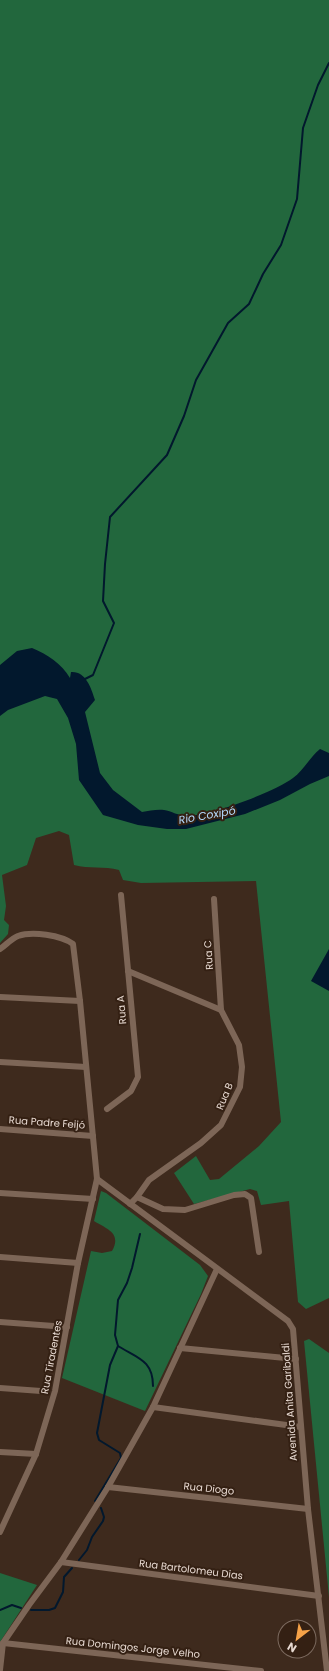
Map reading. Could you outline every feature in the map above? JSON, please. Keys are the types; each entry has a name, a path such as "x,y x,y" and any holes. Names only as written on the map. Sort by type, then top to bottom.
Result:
{"street":[{"name":"Rua A","path":"107,1109 131,1091 138,1077 122,895"},
{"name":"Rua C","path":"214,899 221,1010"},
{"path":"0,949 17,936 26,934 57,936 68,940 73,944 97,1179"},
{"path":"128,971 221,1010"},
{"path":"0,996 80,1001"},
{"name":"Rua B","path":"130,1204 149,1180 201,1143 221,1125 232,1107 240,1087 242,1068 239,1045 221,1010"},
{"path":"0,1062 86,1067"},
{"name":"Rua Padre Feijó","path":"0,1129 93,1136"},
{"name":"Rua Tiradentes","path":"0,1532 3,1519 36,1454 55,1392 78,1263 97,1179"},
{"name":"Avenida Anita Garibaldi","path":"97,1179 288,1321 293,1329 308,1509 327,1671"},
{"path":"0,1193 93,1199"},
{"path":"137,1197 163,1210 185,1210 234,1195 245,1194 251,1198 259,1252"},
{"path":"0,1257 78,1263"},
{"path":"0,1670 3,1643 61,1562 108,1486 153,1407 217,1269"},
{"path":"0,1322 67,1327"},
{"path":"180,1348 296,1359"},
{"path":"0,1388 41,1391"},
{"path":"153,1407 301,1427"},
{"path":"0,1452 36,1454"},
{"name":"Rua Diogo","path":"108,1486 308,1509"},
{"name":"Rua Bartolomeu Dias","path":"61,1562 319,1596"},
{"name":"Rua Domingos Jorge Velho","path":"3,1643 261,1671"}],"green space":[{"path":"0,0 329,0 329,1298 306,1309 298,1302 289,1201 261,1205 257,1191 250,1189 194,1204 174,1173 196,1156 210,1180 219,1179 259,1146 281,1122 256,881 141,883 123,880 119,870 74,865 69,835 59,831 36,838 27,865 2,875 6,906 4,920 9,925 8,934 0,943"},
{"path":"101,1191 106,1193 200,1265 208,1276 201,1294 145,1411 62,1378 91,1251 102,1253 112,1251 115,1245 112,1232 94,1221"},
{"path":"309,1339 329,1353 329,1597 304,1341"},
{"path":"0,1573 37,1585 0,1642"}],"water":[{"name":"Rio Coxipó","path":"32,648 54,660 63,668 70,678 71,672 76,672 81,674 87,681 95,700 85,712 100,773 113,790 142,812 161,810 187,816 198,815 226,808 284,784 300,772 320,749 329,753 329,776 280,800 245,814 186,829 167,829 138,825 103,815 79,780 76,744 68,718 57,699 45,696 8,710 0,716 0,665 17,651"},
{"path":"329,949 329,991 311,981"}],"waterway":[{"path":"85,679 93,675 114,623 103,601 110,517 167,455 184,416 196,380 228,323 249,304 263,274 281,245 297,199 303,128 318,85 329,63"},
{"path":"95,1501 121,1458 120,1453 99,1440 97,1433 110,1365 118,1346 115,1335 118,1300 127,1283 140,1234"},
{"path":"118,1346 137,1357 147,1365 150,1370 153,1386"},
{"path":"79,1560 87,1550 92,1537 103,1521 104,1517 101,1508"},
{"path":"31,1610 49,1610 55,1608 63,1592 64,1577 72,1568"},
{"path":"0,1610 12,1605 21,1608"}]}
